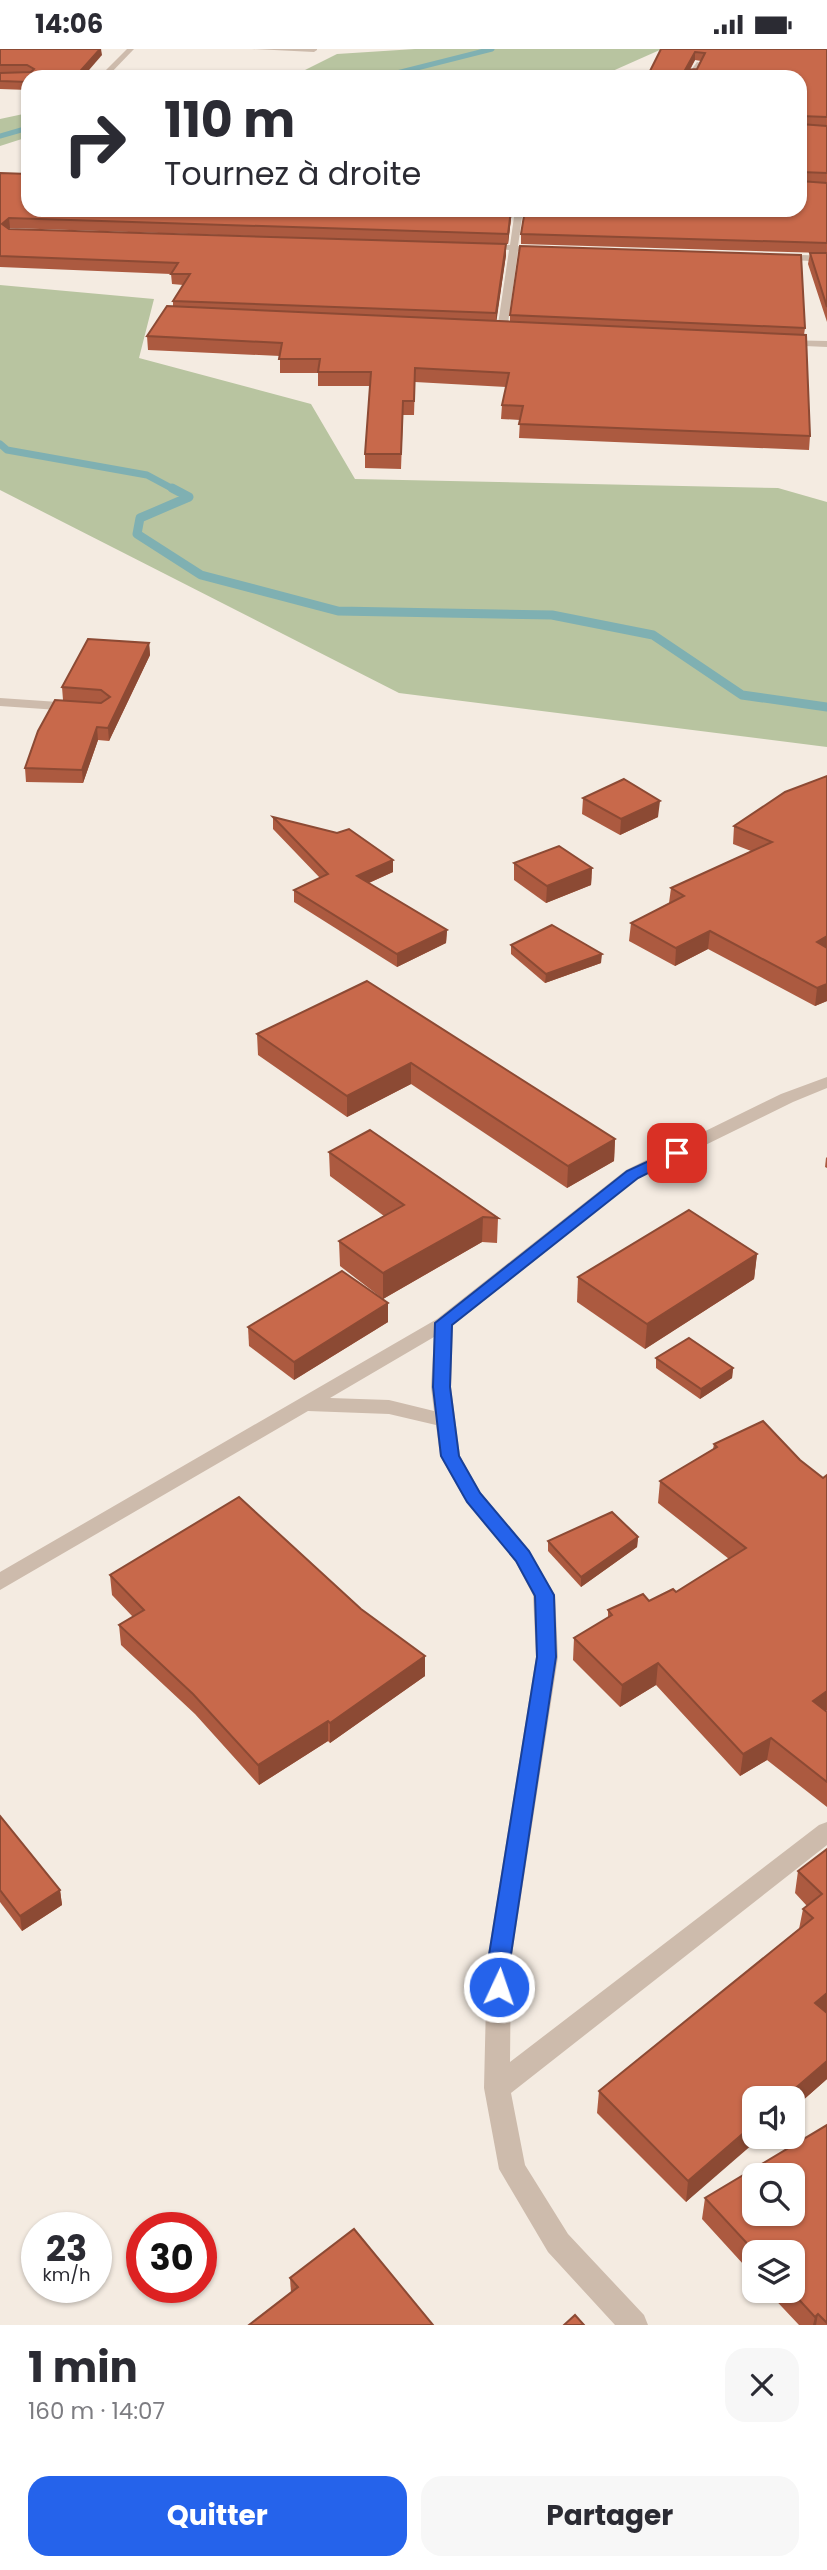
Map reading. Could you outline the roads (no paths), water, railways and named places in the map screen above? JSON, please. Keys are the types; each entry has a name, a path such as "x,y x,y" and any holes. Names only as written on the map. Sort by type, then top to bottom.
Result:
{"street":[{"path":"110,70 131,49"},
{"path":"255,49 314,50"},
{"path":"694,70 699,63"},
{"path":"502,331 518,217"},
{"path":"471,247 554,250"},
{"path":"772,257 827,259"},
{"path":"488,331 515,332"},
{"path":"773,342 827,344"},
{"path":"0,702 89,708"},
{"path":"0,1582 443,1323 632,1174 787,1098 827,1082"},
{"path":"443,1323 441,1387 450,1456 474,1498 522,1556 544,1595 547,1657 499,1961 497,2088 512,2169 558,2243 634,2325"},
{"path":"304,1404 388,1407 446,1420"},
{"path":"497,2088 827,1832"}],"waterway":[{"path":"409,70 492,49"},
{"path":"0,136 21,130"},
{"path":"0,444 7,450 147,475 175,490"},
{"path":"172,488 189,497 140,518 137,534 201,575 338,611 552,615 653,635 742,695 827,707"}]}
